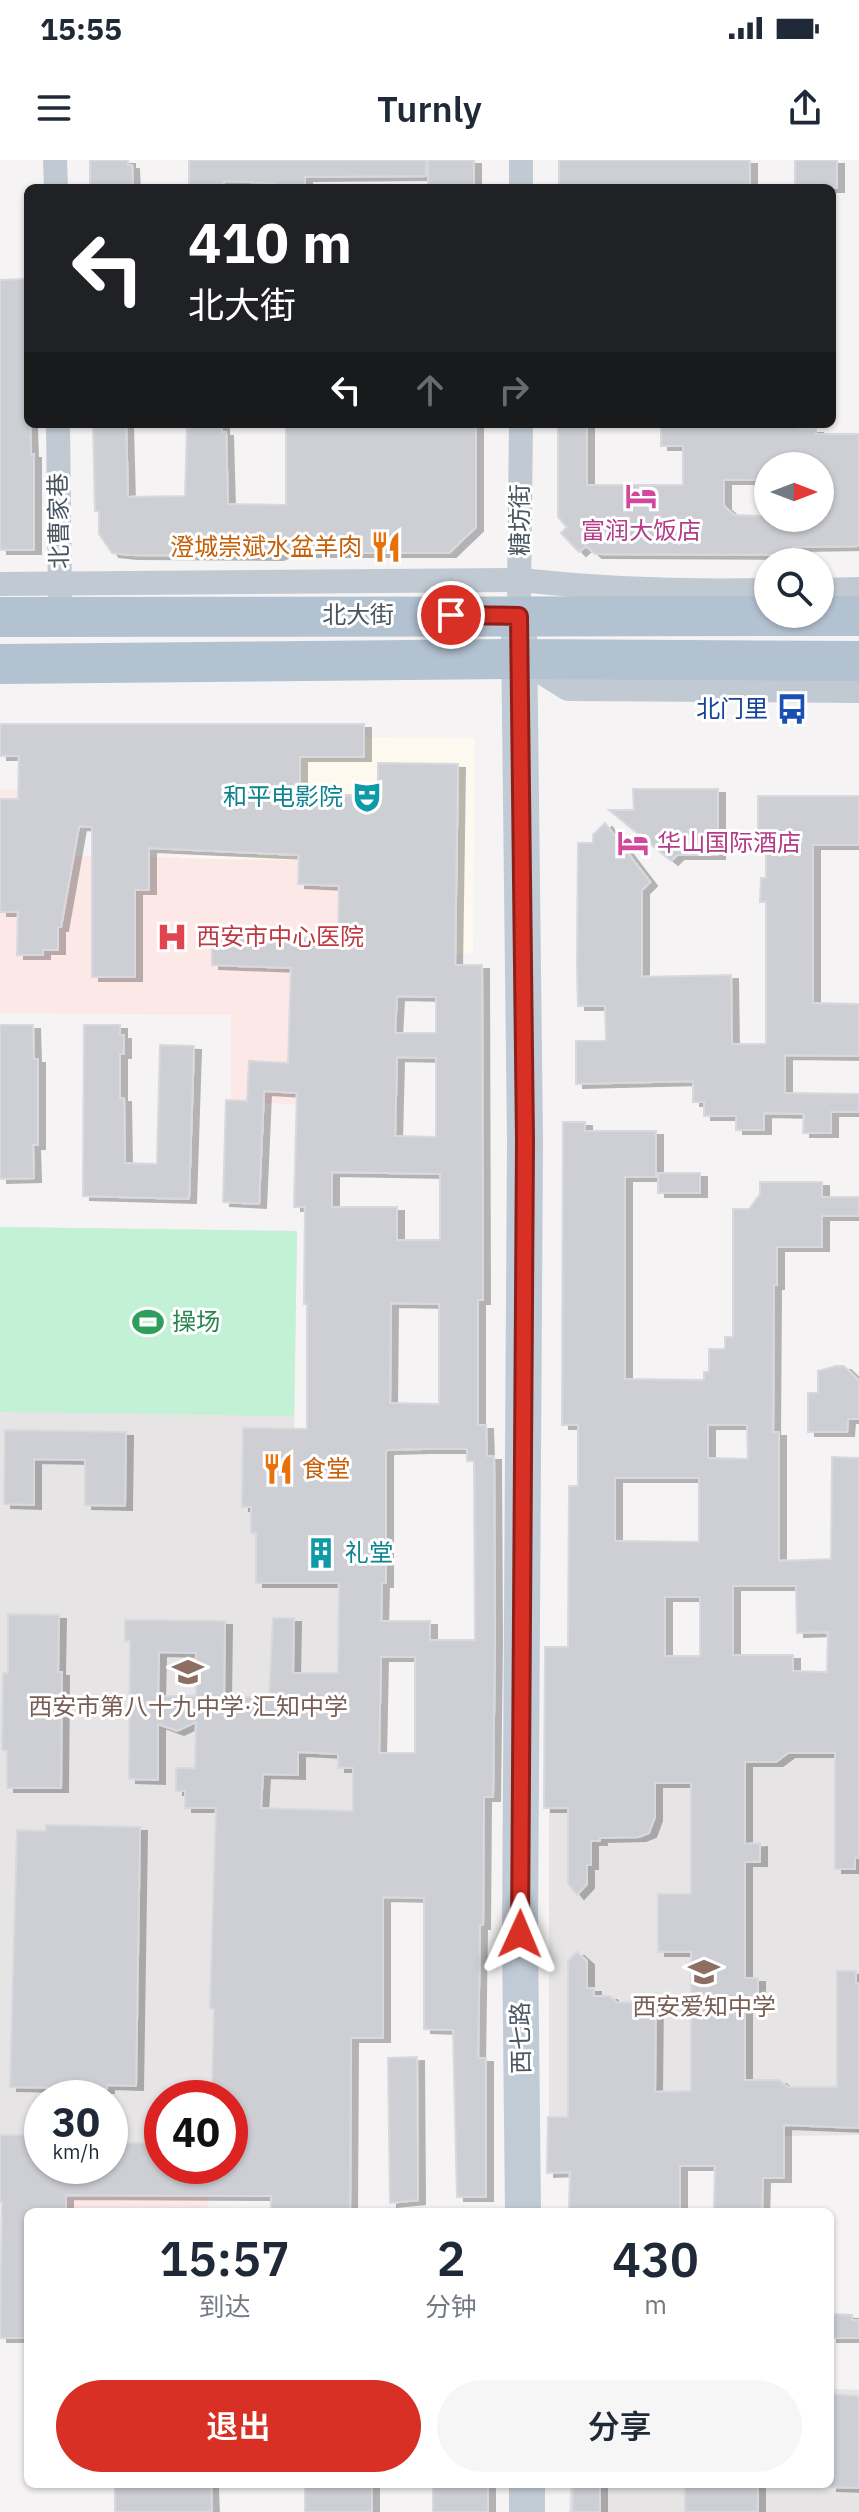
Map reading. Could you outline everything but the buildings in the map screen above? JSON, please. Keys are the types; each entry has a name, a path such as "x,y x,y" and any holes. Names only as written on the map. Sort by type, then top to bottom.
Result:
{"main road":[{"name":"北大街","path":"0,617 60,601 519,598 859,616"},
{"name":"北大街","path":"0,664 519,659 859,661"}],"street":[{"path":"55,160 56,184"},
{"path":"521,160 521,184"},
{"name":"北曹家巷","path":"58,428 60,601"},
{"name":"糖坊街","path":"519,598 521,428"},
{"path":"0,584 60,601"},
{"path":"519,598 586,587 686,592 754,590"},
{"path":"834,590 859,589"},
{"name":"西七路","path":"519,598 525,1141 520,1934 523,2208"},
{"path":"519,659 568,689 859,691"},
{"path":"527,2488 527,2512"}],"shaded area":[{"name":"和平电影院","path":"260,736 475,738 473,954 180,951 180,856 259,856"},
{"name":"西安市中心医院","path":"0,790 70,790 71,856 344,861 344,1107 231,1101 231,1015 0,1013"},
{"name":"西安市第八十九中学·汇知中学","path":"0,1227 297,1231 294,1438 377,1526 373,1820 239,2080 144,2080 144,2151 128,2150 128,2080 24,2080 24,2149 0,2148"},
{"name":"西安爱知中学","path":"629,1718 859,1723 859,2135 549,2139 549,1810 627,1810"},
{"path":"0,2148 24,2158 24,2184 128,2184 128,2166 144,2166 144,2184 209,2184 208,2208 24,2208 24,2301 0,2302"},
{"path":"834,2389 859,2390 859,2512 569,2512 570,2488 834,2488"}],"green space":[{"name":"操场","path":"0,1227 297,1231 294,1416 0,1412"}],"place":[{"name":"富润大饭店","path":"641,496"},
{"name":"澄城崇斌水盆羊肉","path":"386,547"},
{"name":"北门里","path":"792,709"},
{"name":"和平电影院","path":"367,797"},
{"name":"华山国际酒店","path":"633,843"},
{"name":"西安市中心医院","path":"172,937"},
{"name":"操场","path":"148,1322"},
{"name":"食堂","path":"278,1469"},
{"name":"礼堂","path":"321,1553"},
{"name":"西安市第八十九中学·汇知中学","path":"188,1672"},
{"name":"西安爱知中学","path":"704,1972"}],"route":[{"path":"451,615 519,616 525,1141 520,1934"}]}
